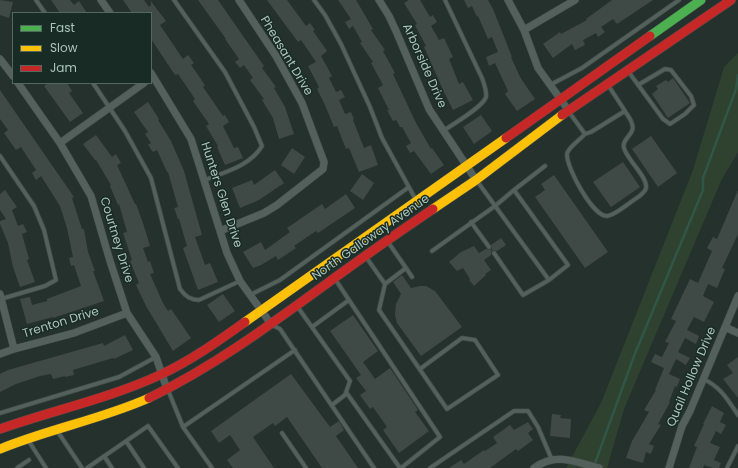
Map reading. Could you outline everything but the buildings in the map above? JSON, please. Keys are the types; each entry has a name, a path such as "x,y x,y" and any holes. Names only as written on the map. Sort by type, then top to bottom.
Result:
{"main road":[{"name":"North Galloway Avenue","path":"0,429 116,393 162,374 200,354 701,0"},
{"name":"North Galloway Avenue","path":"0,449 55,428 117,411 144,401 167,390 208,366 271,324 387,240 476,180 607,84 731,0"},
{"path":"51,412 55,428"}],"street":[{"path":"101,0 109,12"},
{"name":"Pheasant Drive","path":"220,231 253,219 264,213 323,169 324,162 302,103 276,56 239,0"},
{"name":"Arborside Drive","path":"379,0 396,31 429,109 476,180"},
{"path":"508,0 524,30 538,68 569,111"},
{"path":"524,30 575,0"},
{"path":"0,59 12,75"},
{"name":"Hunters Glen Drive","path":"152,76 191,139 227,253 240,281 271,324"},
{"name":"Courtney Drive","path":"19,84 60,143 91,196 127,313 156,357 167,390"},
{"path":"60,143 143,84"},
{"path":"1,296 14,349"},
{"name":"Quail Hollow Drive","path":"669,468 682,426 738,296"},
{"name":"Trenton Drive","path":"0,354 74,333 127,313"},
{"path":"725,327 738,333"},
{"path":"534,468 541,463 560,458 599,468"}],"lane":[{"path":"36,0 44,12"},
{"path":"174,0 225,72 254,126 262,146 258,153 236,168 205,180"},
{"path":"314,0 325,15 341,44 370,107 382,138 416,200"},
{"path":"443,131 479,106 485,99 486,92 482,78 445,0"},
{"path":"550,85 582,68 679,0"},
{"path":"628,70 638,85 663,119 670,124 685,114 694,105 690,96 671,70 665,69 638,85"},
{"path":"94,84 136,148 151,178 180,289 184,294 194,300 199,300 240,281"},
{"path":"607,84 625,111 633,125 632,133 625,141 623,146 627,156 641,174 646,184 646,189 642,195 607,216 601,214 592,206 584,194 569,164 567,155 569,150 585,134 591,132 625,111"},
{"path":"569,111 585,134"},
{"path":"0,156 34,206 44,230 56,280 45,286 1,296"},
{"path":"432,251 495,206 545,166"},
{"path":"476,180 549,280"},
{"path":"250,295 280,280 409,187"},
{"path":"494,253 523,295 549,280 568,265 514,190"},
{"path":"471,222 489,247"},
{"path":"387,240 412,277"},
{"path":"365,256 385,284"},
{"path":"406,268 385,284 380,310 447,409 498,375 475,340 462,338 420,369"},
{"path":"334,278 440,437 401,468 346,392"},
{"path":"312,327 349,300"},
{"path":"296,305 350,381 345,395 332,405"},
{"path":"271,324 280,329 374,468"},
{"path":"183,427 295,350"},
{"path":"0,413 119,377 156,357"},
{"path":"703,379 712,383 725,395 738,415"},
{"path":"167,390 183,427 212,468"},
{"path":"430,468 514,410 528,411 538,427 552,460"},
{"path":"87,468 148,426 178,468"},
{"path":"55,428 82,468"},
{"path":"282,433 306,468"},
{"path":"26,438 46,468"},
{"path":"126,441 144,468"},
{"path":"727,468 738,446"},
{"path":"104,456 112,468"},
{"path":"17,468 29,460"}],"green space":[{"path":"738,53 738,152 721,181 624,409 607,468 566,468 601,403 693,170 724,67"}],"waterway":[{"path":"594,466 634,356 703,190 703,178 736,89 738,75"}],"traffic: fast":[{"path":"650,36 701,0"}],"traffic: slow":[{"path":"433,209 476,180 562,115"},
{"path":"245,322 506,138"},
{"path":"0,449 113,412 149,398"}],"traffic: jam":[{"path":"562,115 731,0"},
{"path":"506,138 650,36"},
{"path":"149,398 197,372 244,343 370,252 433,209"},
{"path":"0,429 103,397 162,374 205,350 245,322"}]}
